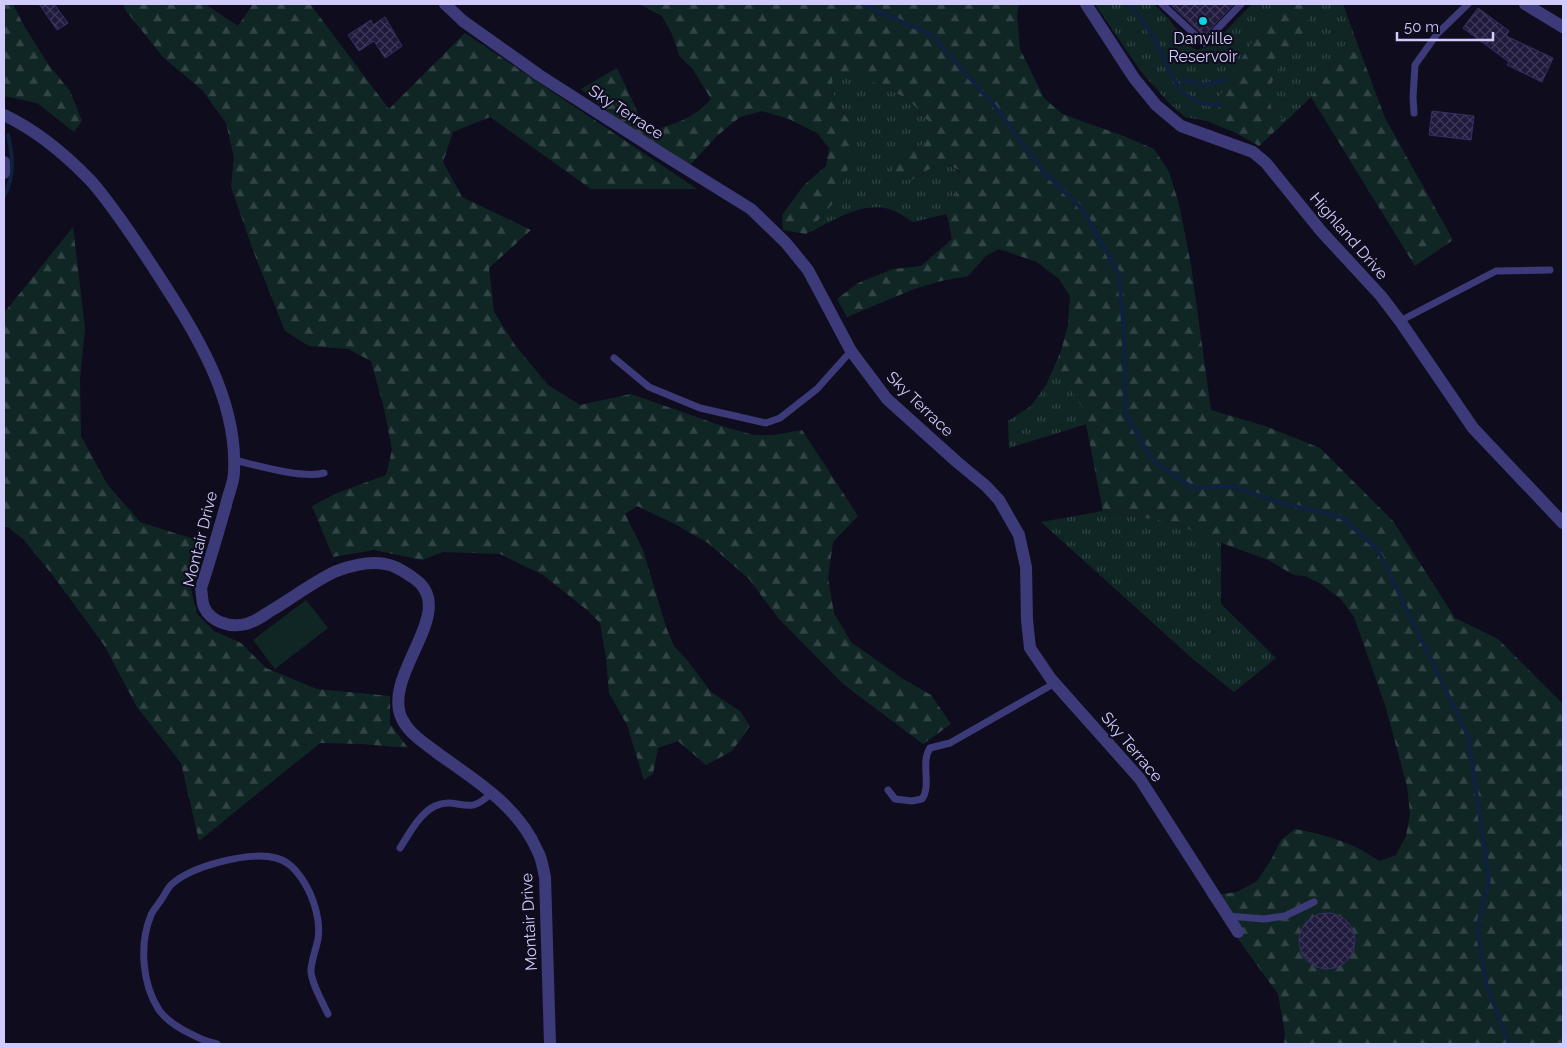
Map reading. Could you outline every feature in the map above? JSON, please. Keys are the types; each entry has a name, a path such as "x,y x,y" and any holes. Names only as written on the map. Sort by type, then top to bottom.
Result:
{"street":[{"name":"Sky Terrace","path":"445,4 463,21 538,75 751,209 786,243 808,270 851,351 887,399 986,486 999,500 1019,535 1026,567 1027,620 1030,648 1055,683 1140,779 1238,932"},
{"name":"Highland Drive","path":"1086,4 1134,78 1156,105 1181,126 1253,152 1266,163 1321,231 1381,296 1473,428 1563,523"},
{"path":"1524,4 1563,26"},
{"name":"Montair Drive","path":"4,115 15,120 60,152 92,182 134,238 163,283 206,356 223,394 233,440 234,473 201,588 203,606 209,616 223,624 245,625 334,572 367,563 386,564 406,572 420,582 427,592 430,608 426,624 400,683 398,697 402,718 415,737 492,792 526,828 539,853 545,877 550,1044"},
{"path":"4,162 4,173"}],"lane":[{"path":"1162,4 1204,43 1241,4"},
{"path":"1414,113 1415,65 1437,34 1468,4"},
{"path":"1400,321 1496,271 1550,270"},
{"path":"614,358 649,387 700,408 766,423 780,418 817,389 851,351"},
{"path":"234,460 277,470 305,474 324,473"},
{"path":"888,790 895,799 912,801 922,799 925,794 926,766 930,748 950,743 1055,683"},
{"path":"400,848 420,819 436,806 444,804 472,806 479,804 492,792"},
{"path":"217,1044 206,1043 184,1031 160,1011 149,989 145,973 145,939 151,914 170,886 187,874 214,864 256,856 277,858 291,865 303,881 314,906 319,929 311,970 315,985 328,1014"},
{"path":"1228,916 1264,919 1285,916 1314,902"}],"green space":[{"path":"4,4 13,4 48,64 70,91 82,121 74,132 37,103 4,96"},
{"path":"123,4 205,4 238,26 253,4 310,4 389,109 465,33 697,189 591,189 490,117 453,132 443,162 462,197 531,230 489,268 494,312 515,345 548,385 580,405 631,394 725,427 754,435 774,435 802,430 858,516 833,542 828,578 834,613 851,642 903,679 931,695 951,724 923,744 843,684 779,619 749,579 708,543 673,523 637,506 625,514 643,550 666,627 674,646 711,692 740,711 750,726 732,751 706,765 678,741 658,748 653,774 644,780 627,725 609,693 600,623 587,610 543,575 500,554 443,552 422,560 374,550 333,557 312,506 337,493 386,475 392,450 384,408 371,361 348,349 309,346 285,331 254,253 231,187 234,157 226,123 202,90 164,58 126,11"},
{"path":"639,4 1019,4 1017,16 1020,49 1044,98 1062,114 1154,149 1169,172 1179,204 1191,265 1211,410 1265,426 1320,448 1393,521 1455,618 1498,639 1563,704 1563,1044 1284,1044 1285,1033 1278,994 1207,896 1237,892 1257,881 1281,840 1295,829 1339,840 1369,854 1379,861 1396,855 1406,836 1410,813 1407,786 1385,705 1354,617 1341,599 1321,584 1305,576 1294,575 1268,560 1200,535 1177,523 1103,511 1083,409 1060,372 1061,351 1068,325 1070,296 1059,279 1037,262 999,249 986,256 968,276 914,289 847,317 837,299 858,283 893,269 921,266 952,239 945,206 955,197 960,171 942,161 912,180 890,180 894,162 908,151 925,144 934,127 909,100 883,86 851,73 832,78 835,102 851,123 852,150 846,175 836,200 806,234 783,230 782,215 804,185 826,166 829,148 817,133 789,119 762,111 740,117 718,135 689,166 621,123 581,89 617,68 647,132 674,124 690,116 711,99 692,68 680,57 672,34 662,16"},
{"path":"1095,4 1154,4 1169,19 1189,46 1197,50 1212,45 1252,4 1285,4 1276,14 1220,96 1216,125 1207,121 1185,117 1170,104 1142,73"},
{"path":"1285,4 1311,4 1310,15 1304,33 1283,58 1269,89 1271,108 1285,122 1259,146 1234,132 1216,125 1220,96 1257,34"},
{"path":"1311,4 1343,4 1353,32 1311,97 1285,122 1271,108 1269,89 1283,58 1304,33 1310,15"},
{"path":"1353,32 1385,118 1453,240 1415,266 1311,97"},
{"path":"851,73 883,86 909,100 934,127 925,144 908,151 912,180 942,161 960,172 955,197 945,206 947,214 913,222 889,209 868,208 846,214 806,234 836,200 851,123 835,102 832,78"},
{"path":"73,227 85,328 80,379 81,436 107,484 140,522 206,543 197,564 191,589 197,614 214,631 241,643 266,668 317,689 390,696 390,724 408,748 320,743 199,841 181,763 137,707 104,645 51,573 23,539 8,527 4,527 4,313"},
{"path":"1061,351 1060,372 1083,409 1087,424 1009,448 1008,421 1031,406 1046,385"},
{"path":"1103,511 1177,523 1200,535 1221,542 1221,604 1276,658 1234,692 1194,660 1041,522"},
{"path":"306,600 328,628 275,669 253,640"}],"building":[{"path":"39,4 54,4 68,23 57,30"},
{"name":"Danville Reservoir","path":"1170,4 1234,4 1204,36"},
{"path":"1478,8 1509,31 1506,36 1553,58 1542,82 1507,65 1509,62 1463,28"},
{"path":"385,17 402,46 385,58 374,41 359,51 348,35 371,20 373,25"},
{"path":"1432,111 1474,116 1471,140 1429,135"},
{"path":"1327,913 1342,918 1350,926 1355,941 1350,956 1342,964 1327,969 1312,964 1304,956 1299,941 1304,926 1312,918"}],"waterway":[{"path":"862,4 932,35 997,109 1043,171 1082,209 1119,274 1124,333 1125,413 1153,461 1193,488 1232,486 1277,502 1341,517 1378,550 1468,736 1489,880 1477,928 1486,984 1509,1044"},
{"path":"1129,4 1150,32 1172,76 1184,94 1193,100 1205,104 1220,105"},
{"path":"1181,80 1204,85 1225,80"},
{"path":"4,196 10,182 12,166 8,135"}],"place":[{"name":"Danville Reservoir","path":"1203,21"}]}
